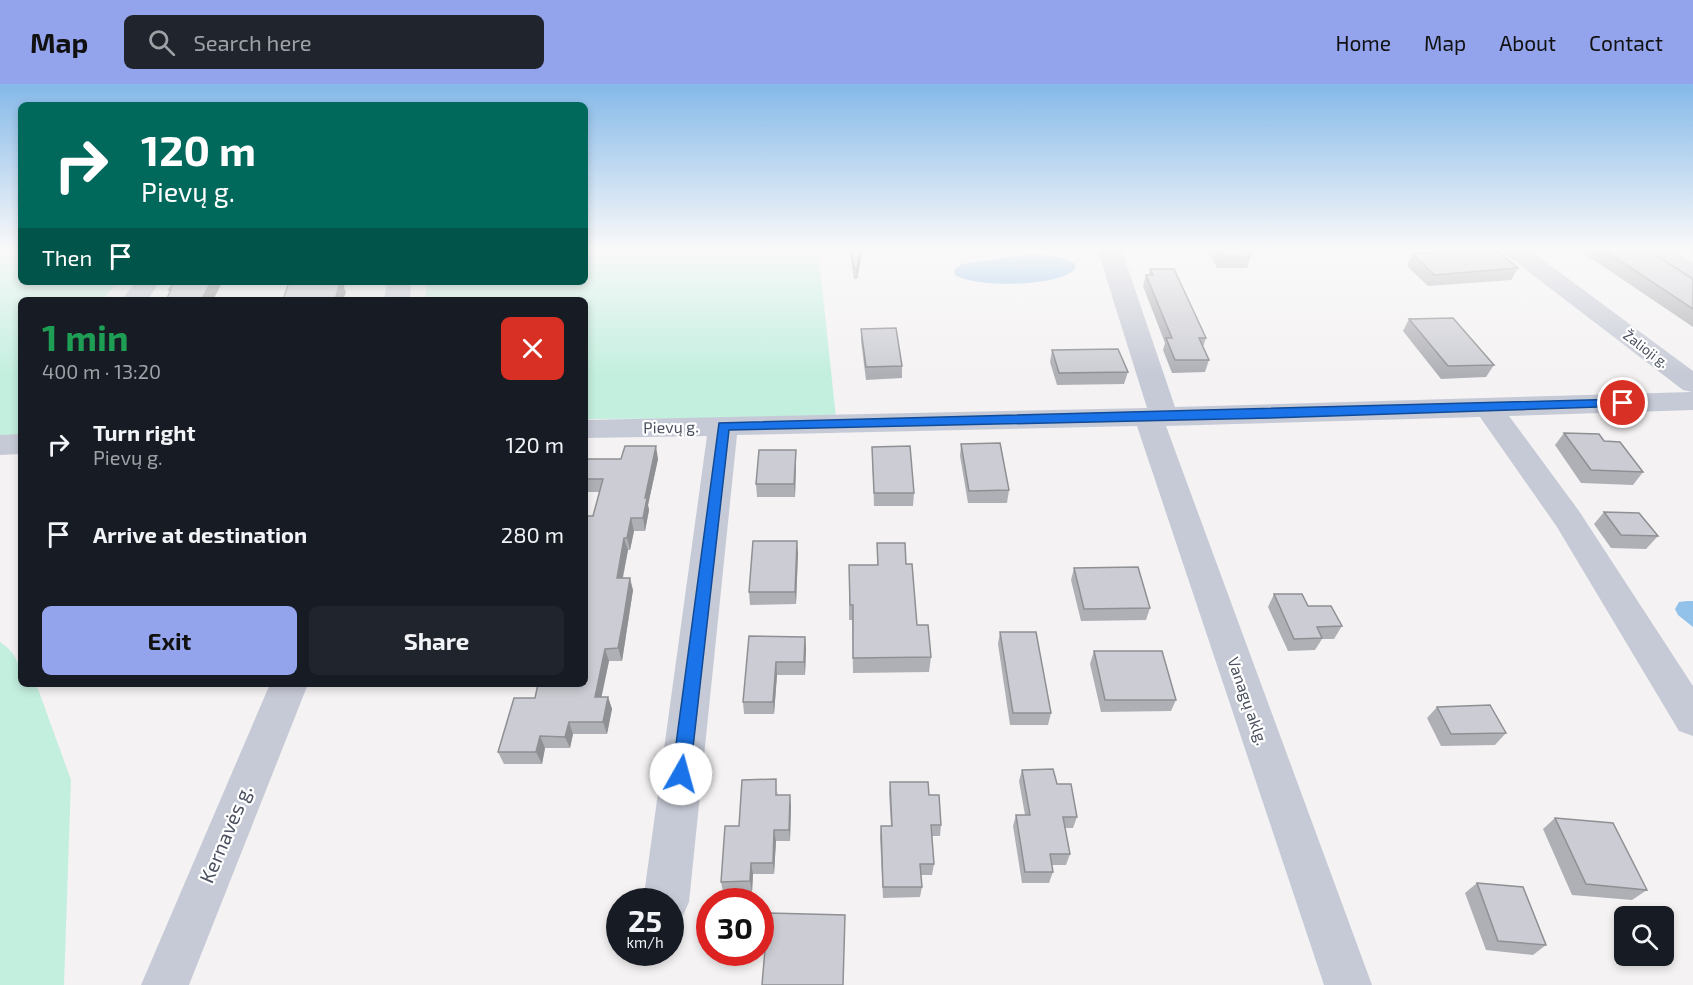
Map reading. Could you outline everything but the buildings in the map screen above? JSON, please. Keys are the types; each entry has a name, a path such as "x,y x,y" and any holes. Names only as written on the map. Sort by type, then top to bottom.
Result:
{"street":[{"name":"Vanagų aklg.","path":"1121,290 1156,417 1348,985"},
{"name":"Žalioji g.","path":"1563,290 1692,397"},
{"name":"Pievų g.","path":"588,429 1156,417 1488,407 1692,397"},
{"path":"1488,407 1568,519 1693,719"},
{"path":"668,888 723,426"},
{"path":"0,445 18,444"},
{"name":"Kernavės g.","path":"165,985 288,687"}],"green space":[{"path":"0,290 111,290 105,297 18,297 18,438 0,439"},
{"path":"426,290 822,290 836,418 588,419 588,297 425,297"},
{"path":"0,642 10,650 16,660 18,687 36,687 38,689 71,780 64,985 0,985"}],"water":[{"path":"1693,601 1693,627 1678,615 1675,609 1679,602"}],"route":[{"path":"681,774 723,426 1270,414 1623,403"}]}
